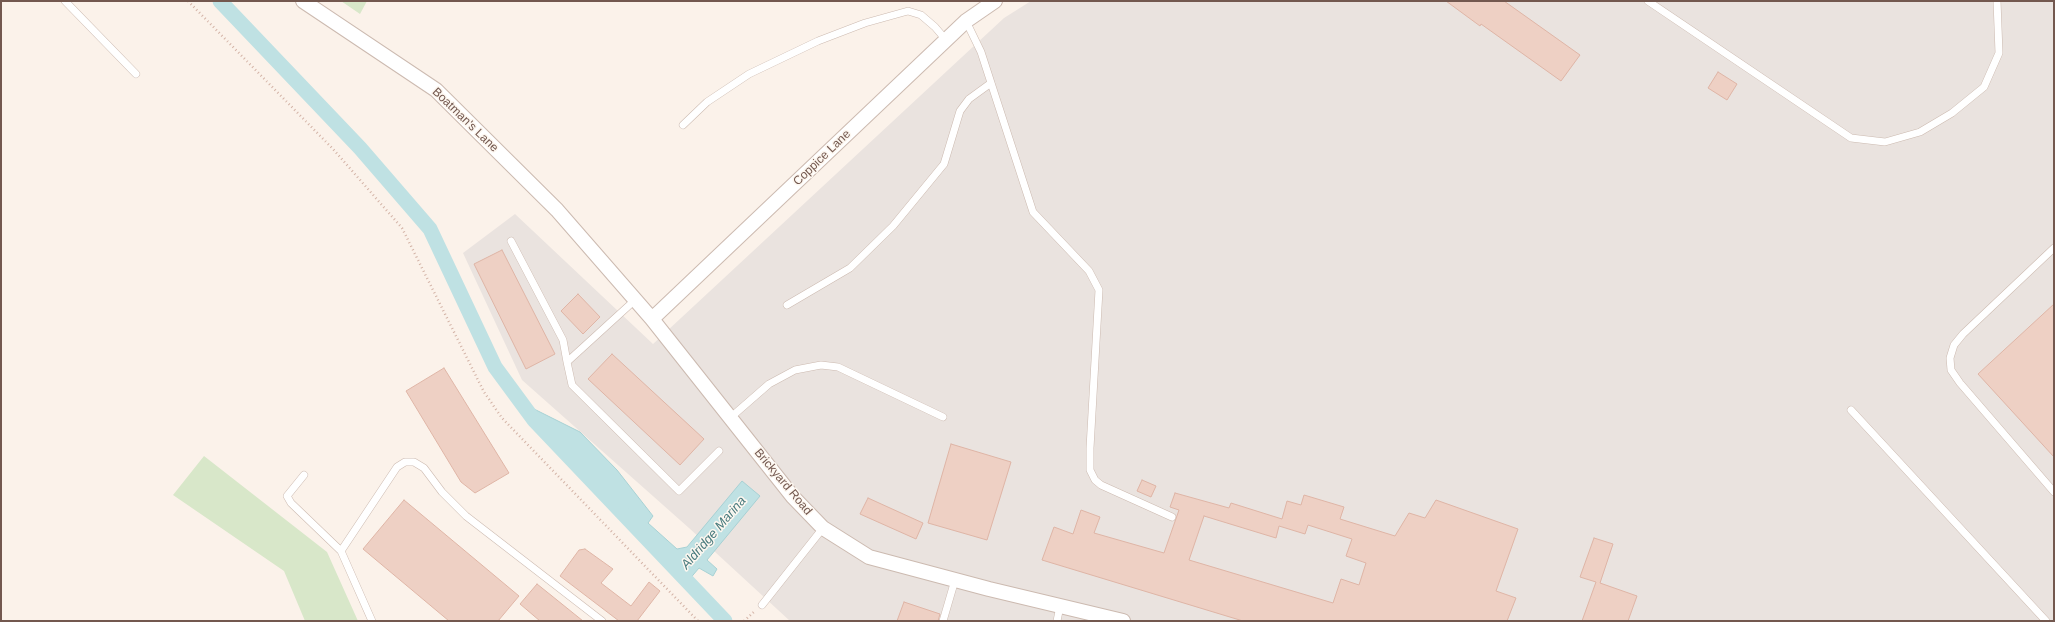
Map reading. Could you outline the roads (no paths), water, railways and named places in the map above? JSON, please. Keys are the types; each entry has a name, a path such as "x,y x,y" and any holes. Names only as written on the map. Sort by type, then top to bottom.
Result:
{"street":[{"name":"Boatman's Lane","path":"304,1 436,90 557,210"},
{"name":"Coppice Lane","path":"652,319 966,21 995,1"},
{"name":"Brickyard Road","path":"557,210 652,319 792,497 823,528 869,557 1123,621"}],"lane":[{"path":"65,1 136,74"},
{"path":"1648,1 1851,138 1886,142 1920,132 1952,112 1984,87 1999,53 1997,1"},
{"path":"683,125 707,102 749,74 818,41 864,23 908,11 921,15 935,27 946,40"},
{"path":"966,21 981,52 1033,212 1089,271 1099,290 1090,470 1095,480 1101,485 1172,517"},
{"path":"787,305 850,268 893,226 944,164 960,111 969,99 991,83"},
{"path":"511,241 562,340 572,385 679,491 719,451"},
{"path":"2054,248 1963,334 1954,345 1950,358 1951,370 1960,383 2054,492"},
{"path":"567,362 635,300"},
{"path":"730,418 776,380 795,370 821,365 838,367 943,417"},
{"path":"1851,410 2046,621"},
{"path":"341,551 397,467 405,462 414,462 424,468 442,492 466,516 602,621"},
{"path":"304,475 287,496 291,503 341,551 372,621"},
{"path":"762,604 823,528"},
{"path":"943,621 956,580"},
{"path":"1057,621 1060,606"}],"water":[{"name":"Aldridge Marina","path":"518,401 580,432 617,470 653,516 648,523 677,549 687,547 742,481 760,496 707,560 717,569 713,576 699,568 688,581 534,420"}],"waterway":[{"path":"220,1 360,148 430,229 495,367 534,420 725,621"}]}
